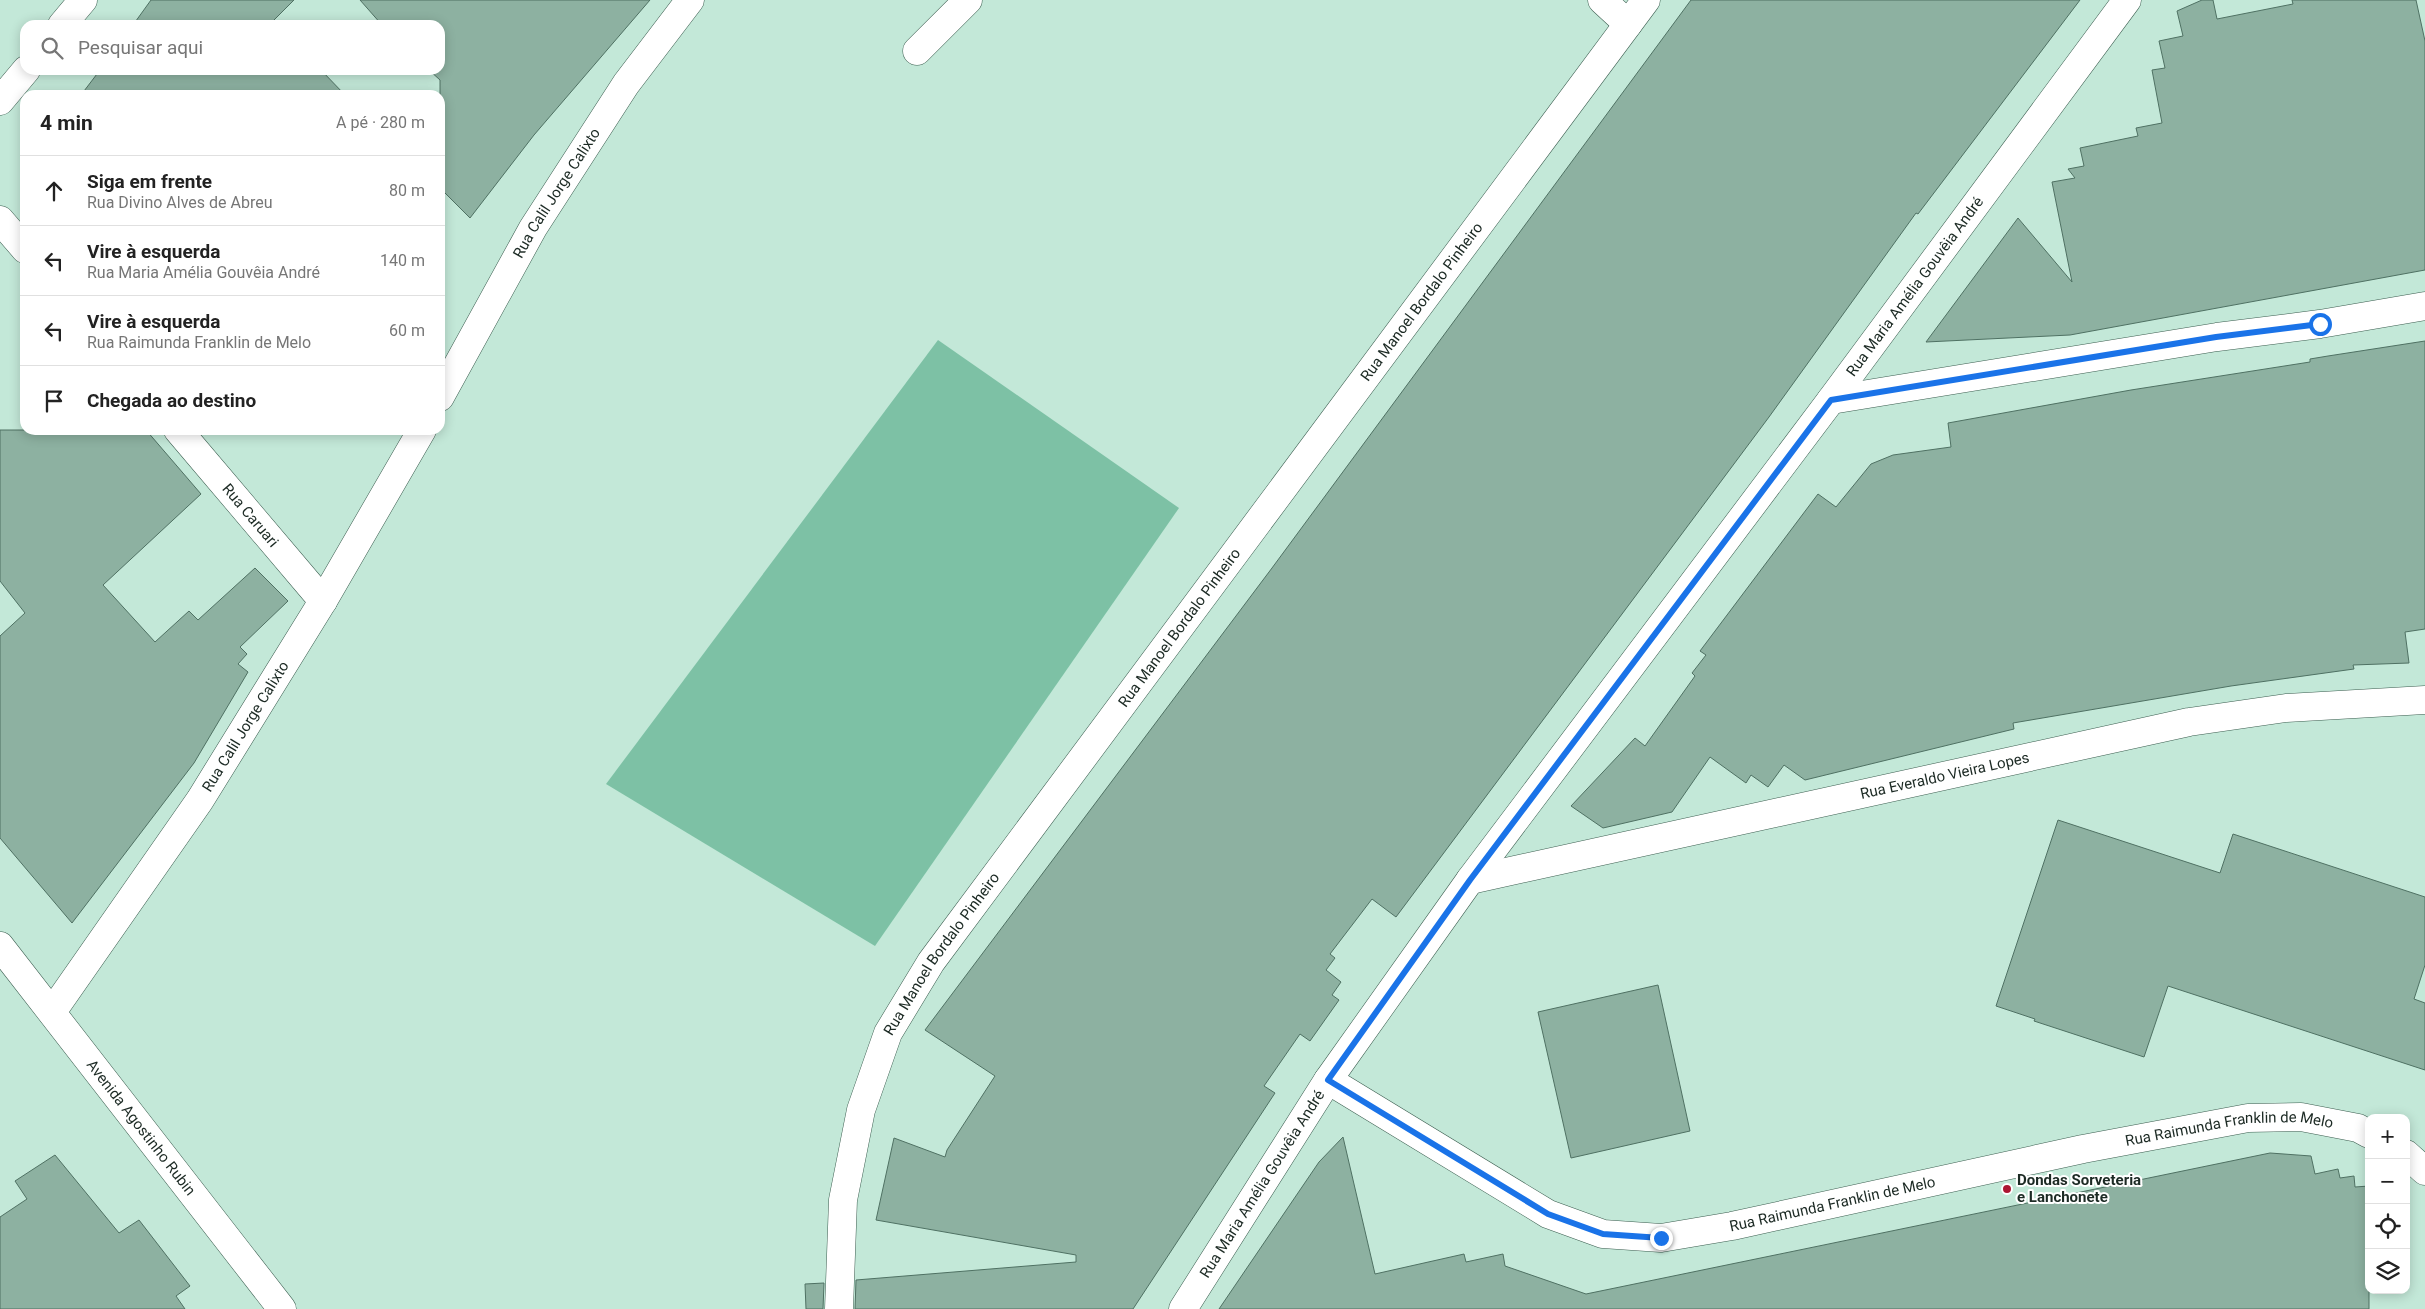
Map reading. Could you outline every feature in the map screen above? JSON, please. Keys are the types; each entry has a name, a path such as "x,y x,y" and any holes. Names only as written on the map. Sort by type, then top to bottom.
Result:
{"street":[{"path":"66,20 83,0"},
{"name":"Rua Calil Jorge Calixto","path":"445,389 533,228 626,84 690,0"},
{"path":"917,51 968,0"},
{"path":"1602,0 1628,24"},
{"name":"Rua Manoel Bordalo Pinheiro","path":"839,1309 843,1200 861,1110 888,1032 931,962 1646,0"},
{"name":"Rua Maria Amélia Gouvêia André","path":"1183,1309 1328,1080 1470,880 1831,400 2127,0"},
{"path":"0,101 22,75"},
{"path":"0,220 20,243"},
{"path":"1831,400 2216,337 2320,324 2425,306"},
{"name":"Rua Caruari","path":"182,435 323,601"},
{"name":"Rua Calil Jorge Calixto","path":"52,1012 200,800 323,601 419,435"},
{"name":"Rua Everaldo Vieira Lopes","path":"1470,880 2189,722 2286,708 2425,700"},
{"name":"Avenida Agostinho Rubin","path":"0,946 282,1309"},
{"name":"Rua Raimunda Franklin de Melo","path":"1328,1080 1548,1214 1603,1234 1661,1238 1742,1224 2083,1150 2248,1118 2301,1117 2358,1128 2365,1132"},
{"path":"2410,1158 2425,1171"}],"green space":[{"path":"938,340 1179,508 875,946 606,784"}],"building":[{"path":"151,0 294,0 274,20 137,20"},
{"path":"360,0 650,0 534,135 470,218 445,193 445,90 440,90 440,80 434,75 445,75 445,20 378,20"},
{"path":"1691,0 2080,0 1918,214 1916,213 1769,417 1396,917 1372,899 1330,954 1335,958 1326,970 1341,982 1332,995 1339,1000 1310,1041 1300,1034 1264,1086 1275,1093 1133,1309 855,1309 856,1280 1076,1262 1076,1255 876,1220 894,1138 945,1157 947,1150 995,1076 925,1030 1272,568"},
{"path":"2202,0 2213,0 2217,19 2293,4 2292,0 2416,0 2425,41 2425,270 2070,335 1926,342 2018,218 2072,282 2052,182 2075,178 2068,169 2084,166 2080,148 2138,136 2136,128 2162,123 2152,70 2165,68 2159,41 2183,36 2177,11"},
{"path":"96,75 326,75 340,90 85,90"},
{"path":"2425,341 2425,629 2405,632 2409,663 2353,665 2354,669 2231,686 2013,723 2014,729 1805,780 1784,765 1768,787 1751,775 1746,783 1710,757 1672,812 1603,828 1571,806 1635,738 1645,746 1695,676 1692,673 1706,655 1700,651 1818,494 1836,507 1871,464 1893,455 1951,447 1948,423 2131,390 2310,362 2310,359"},
{"path":"0,430 20,430 20,435 150,435 201,494 103,585 155,642 189,611 198,620 255,568 288,601 240,647 247,654 238,664 248,672 194,763 72,923 0,838 0,636 25,613 0,581"},
{"path":"2058,820 2220,873 2233,834 2425,897 2425,965 2414,999 2425,1003 2425,1070 2168,986 2144,1057 2034,1021 2035,1019 1996,1006"},
{"path":"1658,985 1690,1131 1571,1158 1538,1012"},
{"path":"1343,1137 1375,1274 1464,1254 1466,1262 1503,1254 1505,1266 1586,1294 2270,1153 2311,1156 2315,1174 2338,1169 2340,1178 2354,1176 2355,1187 2365,1186 2365,1294 2369,1294 2369,1309 1219,1309 1319,1162"},
{"path":"55,1155 119,1233 139,1220 190,1286 176,1296 185,1309 0,1309 0,1217 27,1199 15,1181"},
{"path":"824,1283 823,1309 806,1309 805,1284"}],"place":[{"name":"Dondas Sorveteria e Lanchonete","path":"2007,1189"}],"route":[{"path":"1661,1238 1603,1234 1548,1214 1328,1080 1470,880 1831,400 2216,337 2320,324"}]}
